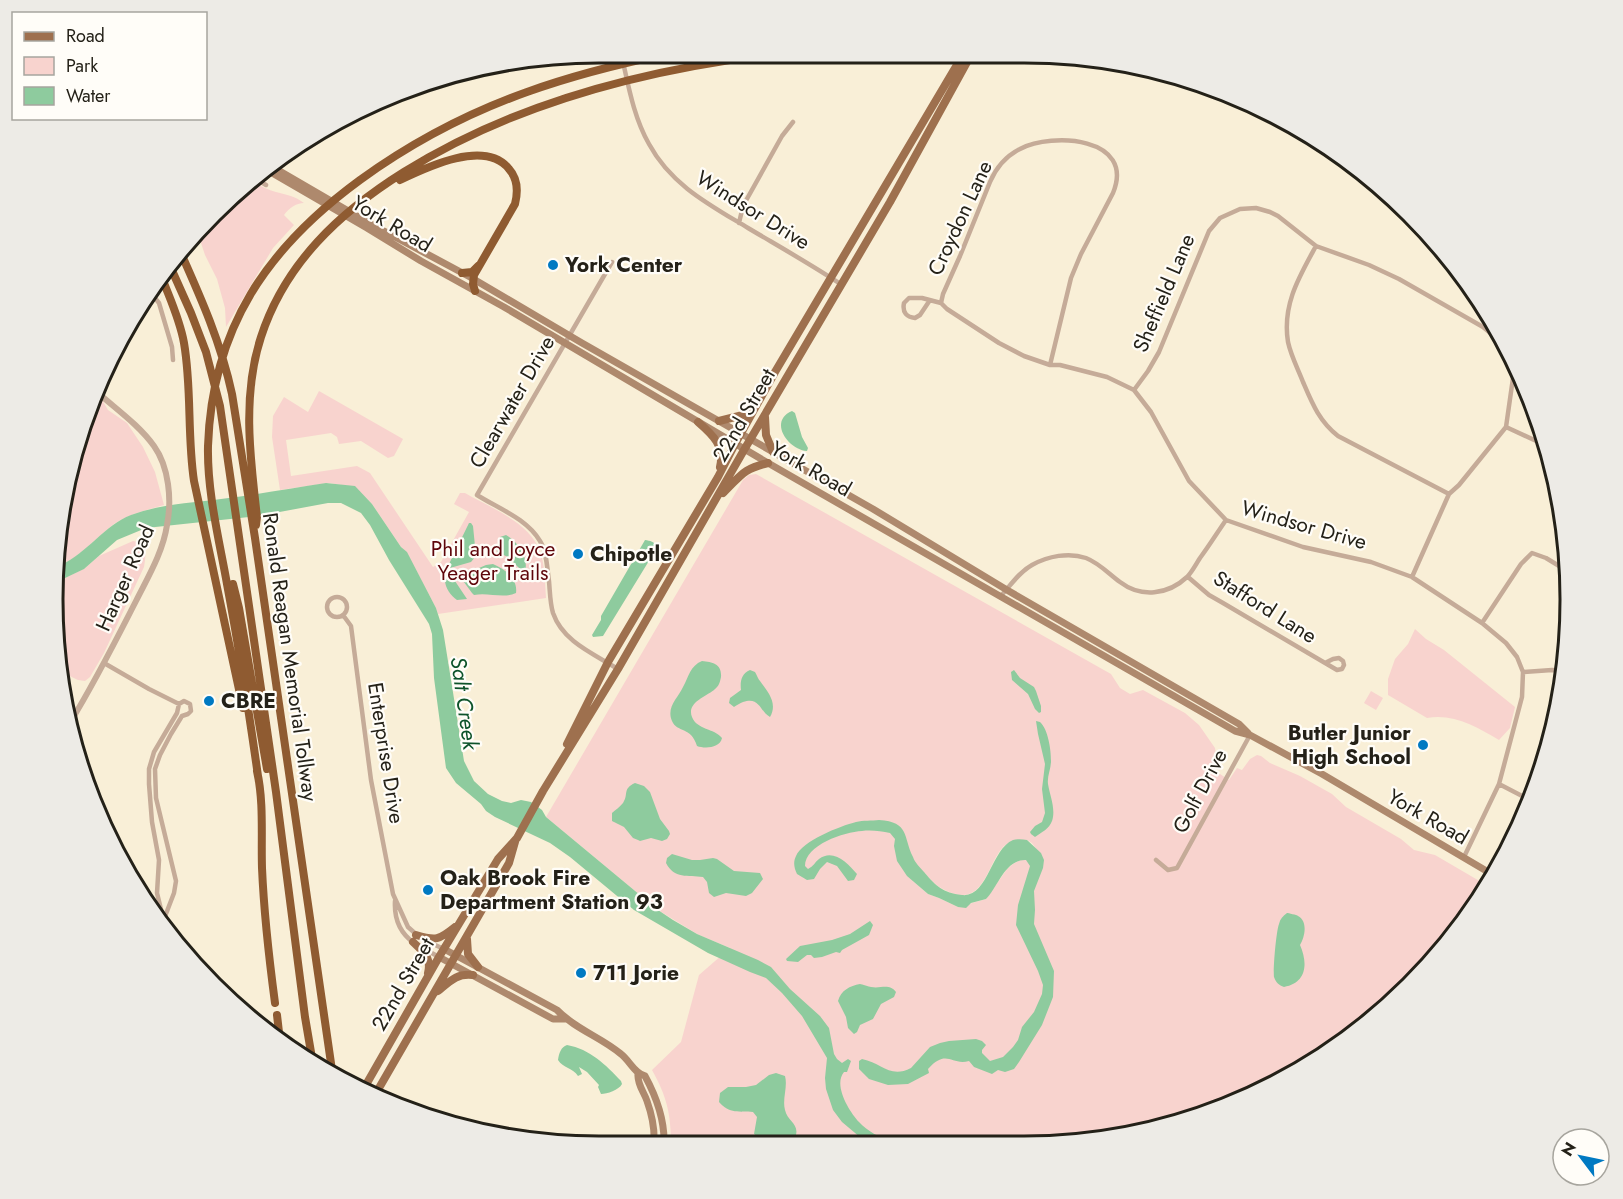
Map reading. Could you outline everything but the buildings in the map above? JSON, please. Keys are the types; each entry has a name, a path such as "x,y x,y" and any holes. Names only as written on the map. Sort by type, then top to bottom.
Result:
{"highway":[{"path":"275,1003 266,940 261,800 242,667 208,466 212,407 222,361 235,324 257,284 291,239 329,204 369,173 398,154 464,118 527,92 629,63"},
{"path":"255,538 257,517 250,483 249,428 250,394 256,354 267,320 284,286 310,249 332,226 365,198 403,172 504,120 593,90 714,63"},
{"path":"365,198 395,182 448,161 480,155 500,160 515,177 517,196 515,204 473,279 475,291"},
{"name":"Ronald Reagan Memorial Tollway","path":"184,260 209,316 228,374 250,483 253,527 331,1064"},
{"path":"462,273 472,272 481,264"},
{"name":"Ronald Reagan Memorial Tollway","path":"173,274 199,332 212,371 219,406 276,792 311,1052"},
{"path":"165,285 177,317 184,345 190,448 197,497 258,776"},
{"path":"217,526 239,608 268,774 276,792"},
{"path":"277,1015 279,1029"}],"main road":[{"name":"22nd Street","path":"379,1088 509,863 517,838 608,663 718,477 754,409 885,184 962,64"},
{"name":"22nd Street","path":"543,791 618,669 890,202 962,64"},
{"name":"York Road","path":"278,170 314,194"},
{"name":"York Road","path":"274,173 473,279 873,509 1007,590 1239,724 1250,735"},
{"name":"York Road","path":"368,225 421,261 565,343 744,450 1235,731 1250,735 1322,774 1486,871"},
{"path":"719,421 743,415 754,409"},
{"path":"765,415 766,435 773,452"},
{"path":"698,422 714,436 721,448 718,477"},
{"path":"716,501 743,472 753,466 768,463"},
{"name":"22nd Street","path":"367,1083 498,859 517,838"},
{"path":"414,938 441,937 459,924"},
{"path":"467,936 468,954 478,967"},
{"path":"414,938 430,964 427,978"},
{"path":"442,953 473,975 553,1019 566,1019"},
{"path":"454,960 478,967 557,1010 566,1019 616,1050 638,1074 645,1076 658,1102 665,1136"},
{"path":"433,996 450,981 464,974 473,975"},
{"path":"638,1074 638,1080 652,1118 653,1136"}],"street":[{"name":"Windsor Drive","path":"624,63 638,120 648,143 670,174 692,194 842,285"},
{"path":"739,223 743,206 782,136 793,122"},
{"name":"Croydon Lane","path":"941,303 990,182 995,171 1006,159 1025,147 1056,140 1074,141 1101,148 1108,154 1116,168 1116,184 1071,278 1050,365"},
{"path":"262,183 266,185"},
{"name":"Sheffield Lane","path":"1134,390 1153,363 1207,235 1220,218 1240,209 1262,209 1278,216 1316,246 1384,271 1488,331"},
{"path":"1316,246 1294,288 1287,319 1289,344 1316,412 1338,436 1449,494"},
{"name":"Clearwater Drive","path":"612,262 477,495 520,520 535,534 541,542 545,555 551,605 556,620 573,641 618,669"},
{"name":"Windsor Drive","path":"930,300 920,315 915,318 903,311 904,303 909,298 915,297 930,300 941,303 946,309 999,344 1024,356 1050,365 1060,365 1107,377 1134,390 1151,412 1190,481 1226,520 1304,547 1371,562 1412,577 1482,623 1506,643 1516,657 1522,672"},
{"path":"155,298 159,303 172,347 173,360"},
{"name":"Sheffield Lane","path":"1412,577 1449,494 1506,427 1513,380"},
{"name":"Harger Road","path":"75,714 154,563 165,536 169,516 169,497 164,468 153,445 103,397"},
{"path":"1506,427 1536,441"},
{"path":"1000,597 1033,564 1066,555 1087,559 1124,585 1141,592 1161,592 1188,577 1226,520"},
{"path":"1482,623 1521,564 1532,553 1559,566"},
{"name":"Stafford Lane","path":"1188,577 1209,595 1325,663"},
{"name":"Enterprise Drive","path":"337,596 344,600 347,609 343,615 330,614 326,606 329,600 337,596"},
{"name":"Enterprise Drive","path":"343,615 351,626 371,783 394,898 414,938 442,953"},
{"path":"104,663 179,704"},
{"path":"1464,857 1499,784 1522,697 1522,672 1555,670"},
{"path":"160,907 157,893 159,860 152,822 149,769 154,752 177,713 179,704 184,701 189,702 191,711 182,716 171,734 157,761 155,775 159,811 176,881 166,915"},
{"name":"Golf Drive","path":"1156,860 1170,871 1180,863 1250,735"},
{"path":"1499,784 1522,796"},
{"path":"414,938 442,953"}],"green space":[{"path":"259,185 294,197 304,203 293,206 284,215 294,225 273,248 226,327 225,308 217,279 200,241 220,220"},
{"name":"Phil and Joyce Yeager Trails","path":"319,391 403,439 394,456 388,458 361,441 339,444 337,437 331,433 286,440 291,476 357,466 370,473 433,567 441,562 469,512 454,504 460,493 465,493 508,517 535,541 543,562 546,598 438,614 407,553 372,504 355,487 329,483 280,490 272,437 273,416 284,397 308,412"},
{"path":"102,399 108,410 127,423 143,447 155,472 164,505 114,524 64,563 73,495 91,427"},
{"path":"756,474 1111,674 1120,688 1130,694 1143,690 1185,713 1199,725 1215,748 1217,763 1213,767 1214,770 1229,780 1237,768 1242,770 1250,759 1257,755 1261,756 1270,763 1332,794 1346,807 1401,839 1414,850 1435,855 1480,881 1470,898 1427,953 1403,979 1350,1025 1322,1046 1261,1081 1196,1108 1128,1126 1059,1135 671,1136 667,1106 652,1070 681,1042 699,975 730,948 697,934 658,910 546,817 743,480 749,475","holes":["1027,840 1037,850 1007,869 986,899 958,907 928,894 913,881 925,873 942,888 955,894 965,895 979,887 1004,846"]},
{"path":"133,541 144,547 145,554 144,567 104,653 90,677 85,681 69,676 64,635 64,579 85,568 99,556"},
{"path":"1415,629 1515,707 1510,728 1499,740 1455,719 1427,718 1388,695 1388,679 1395,659 1408,644"},
{"path":"1371,691 1383,698 1376,710 1364,703"}],"water":[{"path":"792,411 795,413 808,448 807,451 793,446 783,434 782,421"},
{"path":"326,483 355,486 372,504 401,547 407,552 436,608 443,630 464,761 474,781 488,794 502,801 531,802 658,910 697,934 771,967 829,1028 837,1059 842,1063 848,1059 851,1061 847,1072 844,1072 841,1077 841,1091 859,1122 878,1136 859,1136 842,1122 833,1110 826,1089 827,1058 802,1016 766,978 708,953 634,910 570,857 550,843 495,817 456,783 446,768 434,678 432,634 429,624 361,513 341,503 328,503 258,516 146,528 117,540 84,569 64,579 64,563 79,554 113,525 131,515 165,506"},
{"path":"469,523 473,526 476,556 471,562 450,568 448,566"},
{"path":"506,535 522,551 526,566 525,572 508,557 497,552 500,537"},
{"path":"645,540 655,544 655,551 603,636 593,637 601,616"},
{"path":"493,564 510,575 515,583 516,593 474,595 461,578 463,575"},
{"path":"450,577 467,599 457,600 451,594 445,580"},
{"path":"702,661 718,666 721,673 717,687 695,703 691,712 694,721 722,738 715,746 708,747 697,746 688,732 674,725 670,711 690,672"},
{"path":"750,670 755,672 771,698 773,707 770,717 753,701 743,702 734,707 729,703 730,698 741,690 742,678"},
{"path":"1014,670 1020,678 1034,687 1041,712 1035,709 1028,694 1012,680 1011,672"},
{"path":"1036,721 1043,725 1050,745 1051,761 1048,784 1053,812 1049,826 1035,837 1030,832 1042,822 1045,813 1042,789 1045,764"},
{"path":"635,783 644,786 650,792 660,819 669,831 667,839 662,841 651,838 640,841 633,838 624,827 612,821 612,813 623,803 627,790"},
{"path":"889,821 901,827 918,865 936,885 955,894 971,894 978,889 999,853 1013,840 1027,840 1041,853 1044,860 1034,891 1034,924 1054,971 1053,997 1042,1025 1014,1069 1005,1072 998,1070 992,1074 974,1067 969,1061 945,1059 934,1063 928,1069 929,1073 908,1084 888,1085 869,1079 859,1069 859,1061 862,1059 892,1071 904,1071 911,1068 930,1047 949,1041 976,1039 986,1045 982,1053 990,1061 1003,1057 1018,1040 1022,1027 1034,1012 1042,994 1043,985 1016,925 1018,905 1030,866 1026,860 1019,861 1007,869 986,899 971,903 966,908 958,907 928,894 907,876 897,861 895,839 887,832 862,831 836,837 818,846 807,859 805,866 808,869 824,856 840,858 857,874 854,880 848,881 837,866 827,862 814,879 807,880 797,874 794,860 800,850 813,840 849,824"},
{"path":"672,854 692,860 717,859 734,871 760,873 763,879 752,893 746,896 726,893 714,897 709,893 707,882 703,877 677,874 669,868 666,863 667,858"},
{"path":"1287,913 1301,918 1303,922 1304,934 1300,945 1305,965 1301,977 1292,985 1284,987 1278,984 1274,977 1274,967 1278,928 1281,919"},
{"path":"870,921 873,925 869,935 840,953 814,958 807,955 798,962 786,959 800,946 850,934"},
{"path":"860,984 870,987 888,987 896,992 894,997 881,1004 873,1019 860,1025 854,1034 848,1028 846,1017 838,1001 846,989"},
{"path":"567,1045 597,1058 622,1084 613,1091 601,1094 599,1085 587,1072 579,1067 582,1074 578,1076 558,1060 562,1049"},
{"path":"776,1073 785,1076 785,1110 795,1127 796,1136 756,1136 754,1134 757,1117 753,1112 731,1110 719,1102 720,1093 728,1087 756,1085 769,1075"}],"place":[{"name":"York Center","path":"553,265"},
{"name":"Chipotle","path":"578,554"},
{"name":"CBRE","path":"209,701"},
{"name":"Butler Junior High School","path":"1423,745"},
{"name":"Oak Brook Fire Department Station 93","path":"428,890"},
{"name":"711 Jorie","path":"581,973"}],"water label":[{"name":"Salt Creek","path":"465,703"}]}
